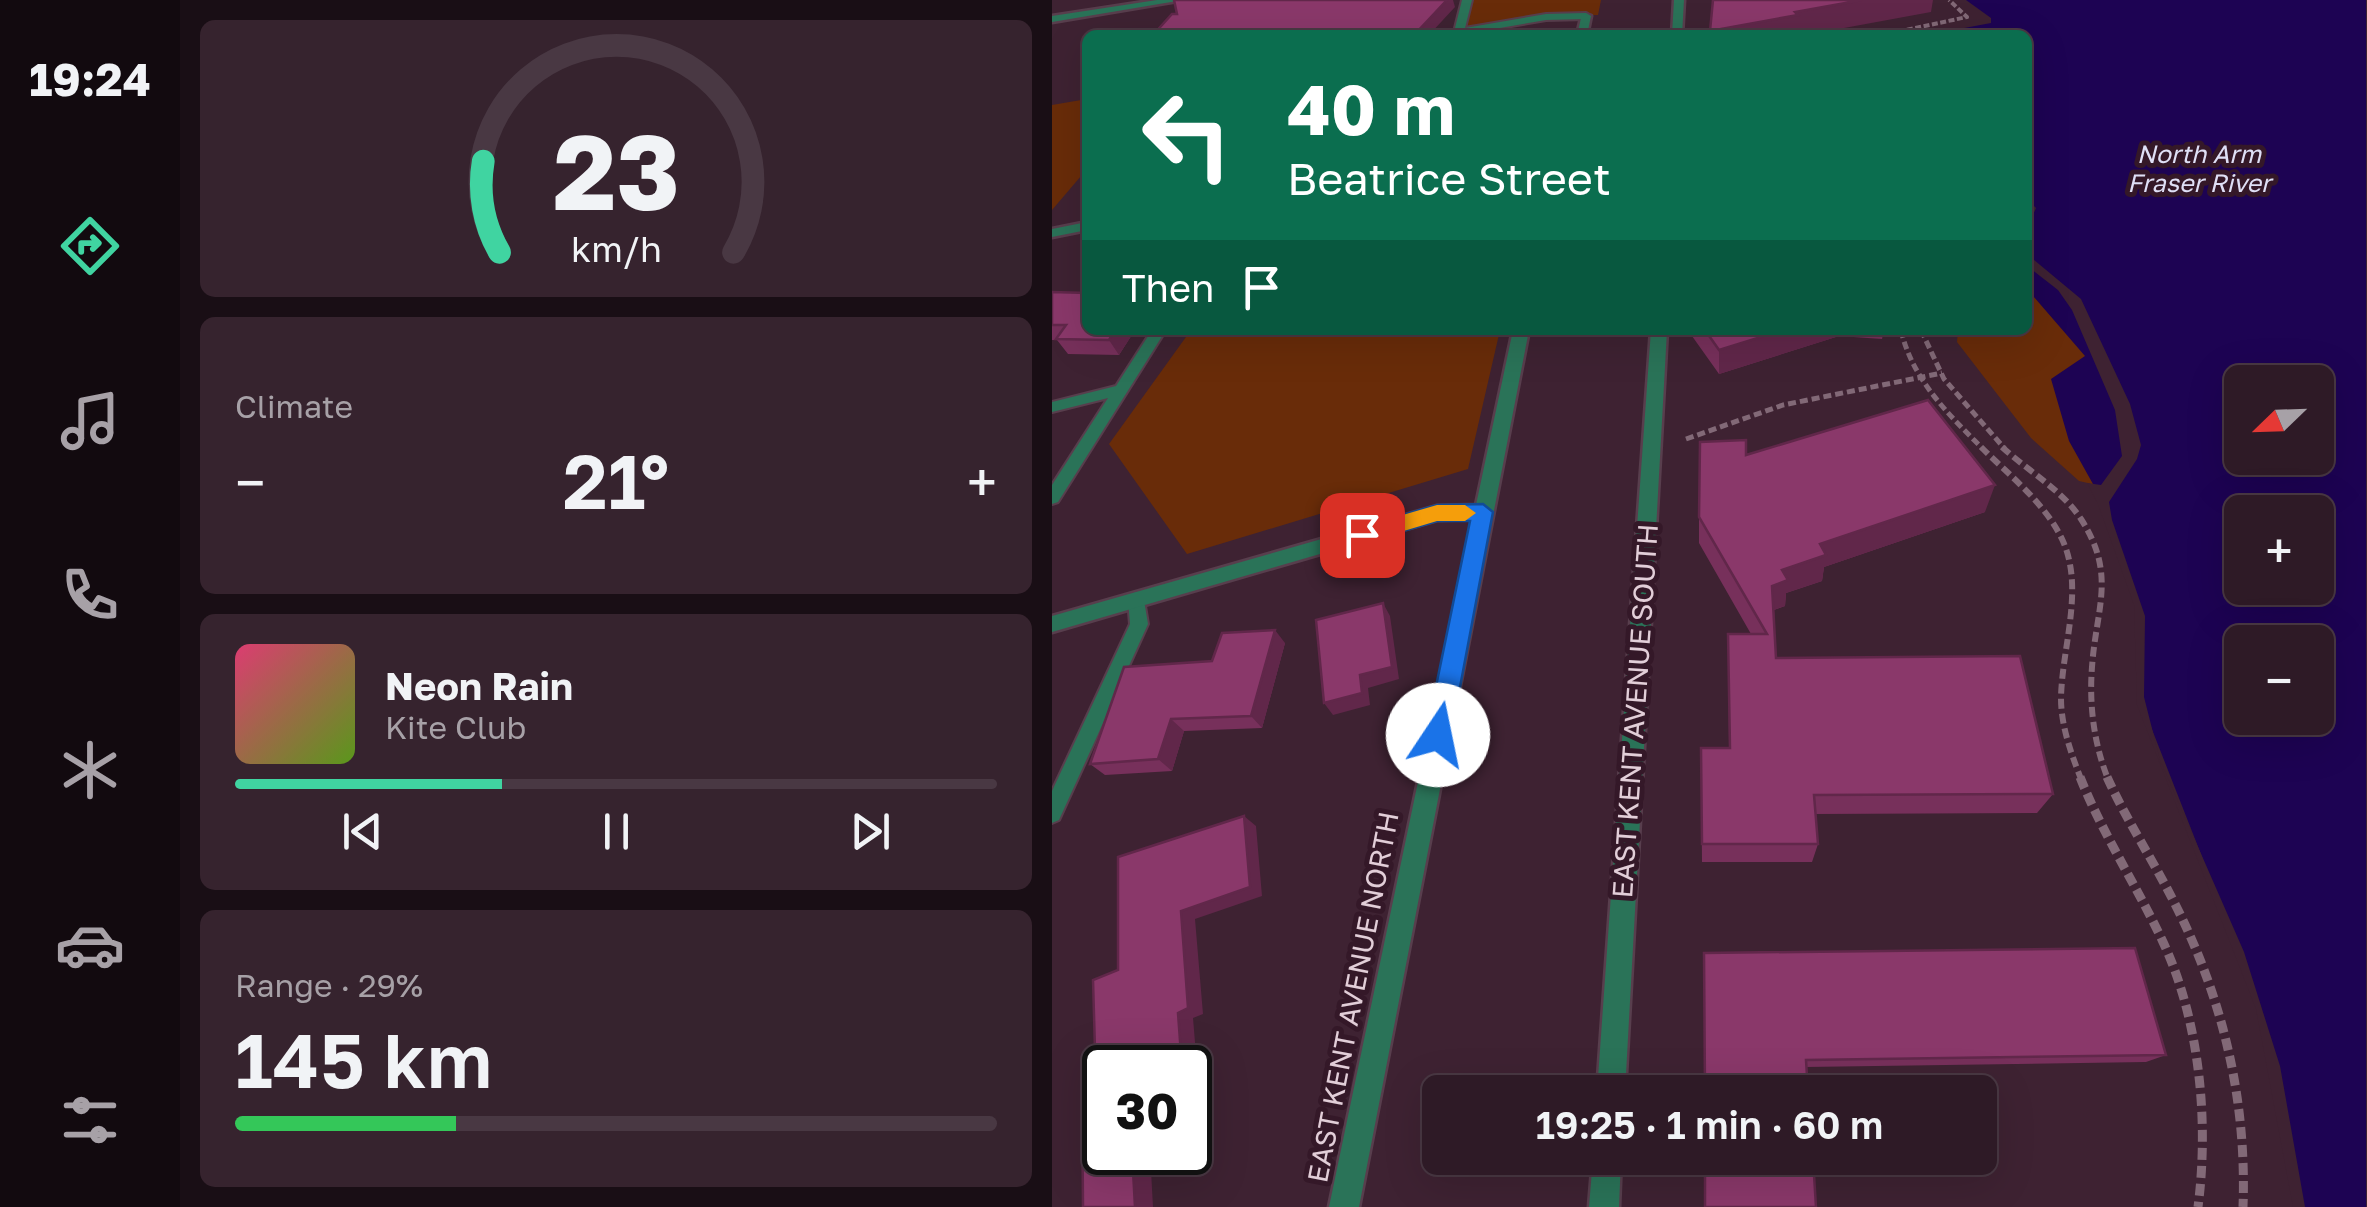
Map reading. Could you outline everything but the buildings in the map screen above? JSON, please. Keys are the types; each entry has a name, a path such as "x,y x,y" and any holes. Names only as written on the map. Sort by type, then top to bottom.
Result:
{"street":[{"path":"1052,19 1120,4 1178,0"},
{"path":"1677,30 1680,0"},
{"path":"1583,30 1586,16"},
{"path":"1052,232 1082,227"},
{"name":"EAST KENT AVENUE NORTH","path":"1344,1207 1520,335"},
{"name":"EAST KENT AVENUE SOUTH","path":"1612,1075 1659,335"},
{"path":"1052,624 1437,513 1483,512"},
{"path":"1604,1207 1606,1175"}],"lane":[{"path":"1460,30 1467,0"},
{"path":"1470,30 1546,16 1586,16"},
{"path":"1052,498 1116,391 1155,335"},
{"path":"1052,407 1116,391"},
{"path":"1052,813 1139,624 1137,600"}],"path":[{"path":"1906,30 1967,17 1949,0"},
{"path":"1901,335 1900,342 1920,376 1970,438 2043,508 2063,541 2072,583 2064,642 2064,723 2103,831 2167,952 2197,1076 2203,1179 2198,1207"},
{"path":"1922,335 1942,373 2015,460 2072,505 2104,574 2092,657 2092,708 2099,752 2124,815 2174,900 2208,977 2236,1073 2244,1139 2243,1207"},
{"path":"1686,439 1783,406 1942,373"}],"shaded area":[{"path":"1467,0 1601,0 1598,15 1460,30"},
{"path":"1082,100 1082,175 1052,210 1052,105"},
{"path":"2032,273 2096,367 2101,486 2079,481 2031,438 1957,342 1958,335 2032,335"},
{"path":"1187,335 1499,335 1468,469 1187,554 1109,444"}],"water":[{"name":"North Arm Fraser River","path":"1957,0 2366,0 2366,1207 2299,1207 2261,1007 2142,704 2139,604 2103,502 2069,441 2051,379 2085,356 2032,295 2032,217 2036,208 2032,204 2032,30 1924,30 1973,21 1973,12"}],"pier":[{"path":"1952,0 1966,0 1991,18 1991,23 1954,30 1895,30 1968,16"},
{"path":"2032,258 2081,299 2130,404 2141,445 2137,459 2109,502 2145,616 2144,697 2160,760 2244,952 2280,1066 2305,1207 2293,1207 2256,1009 2137,705 2134,605 2087,483 2101,485 2122,456 2115,410 2072,310 2058,290 2032,270"}],"slow traffic":[{"path":"1397,525 1437,513 1465,513"}],"route":[{"path":"1362,535 1437,513 1483,512 1438,735"}]}
